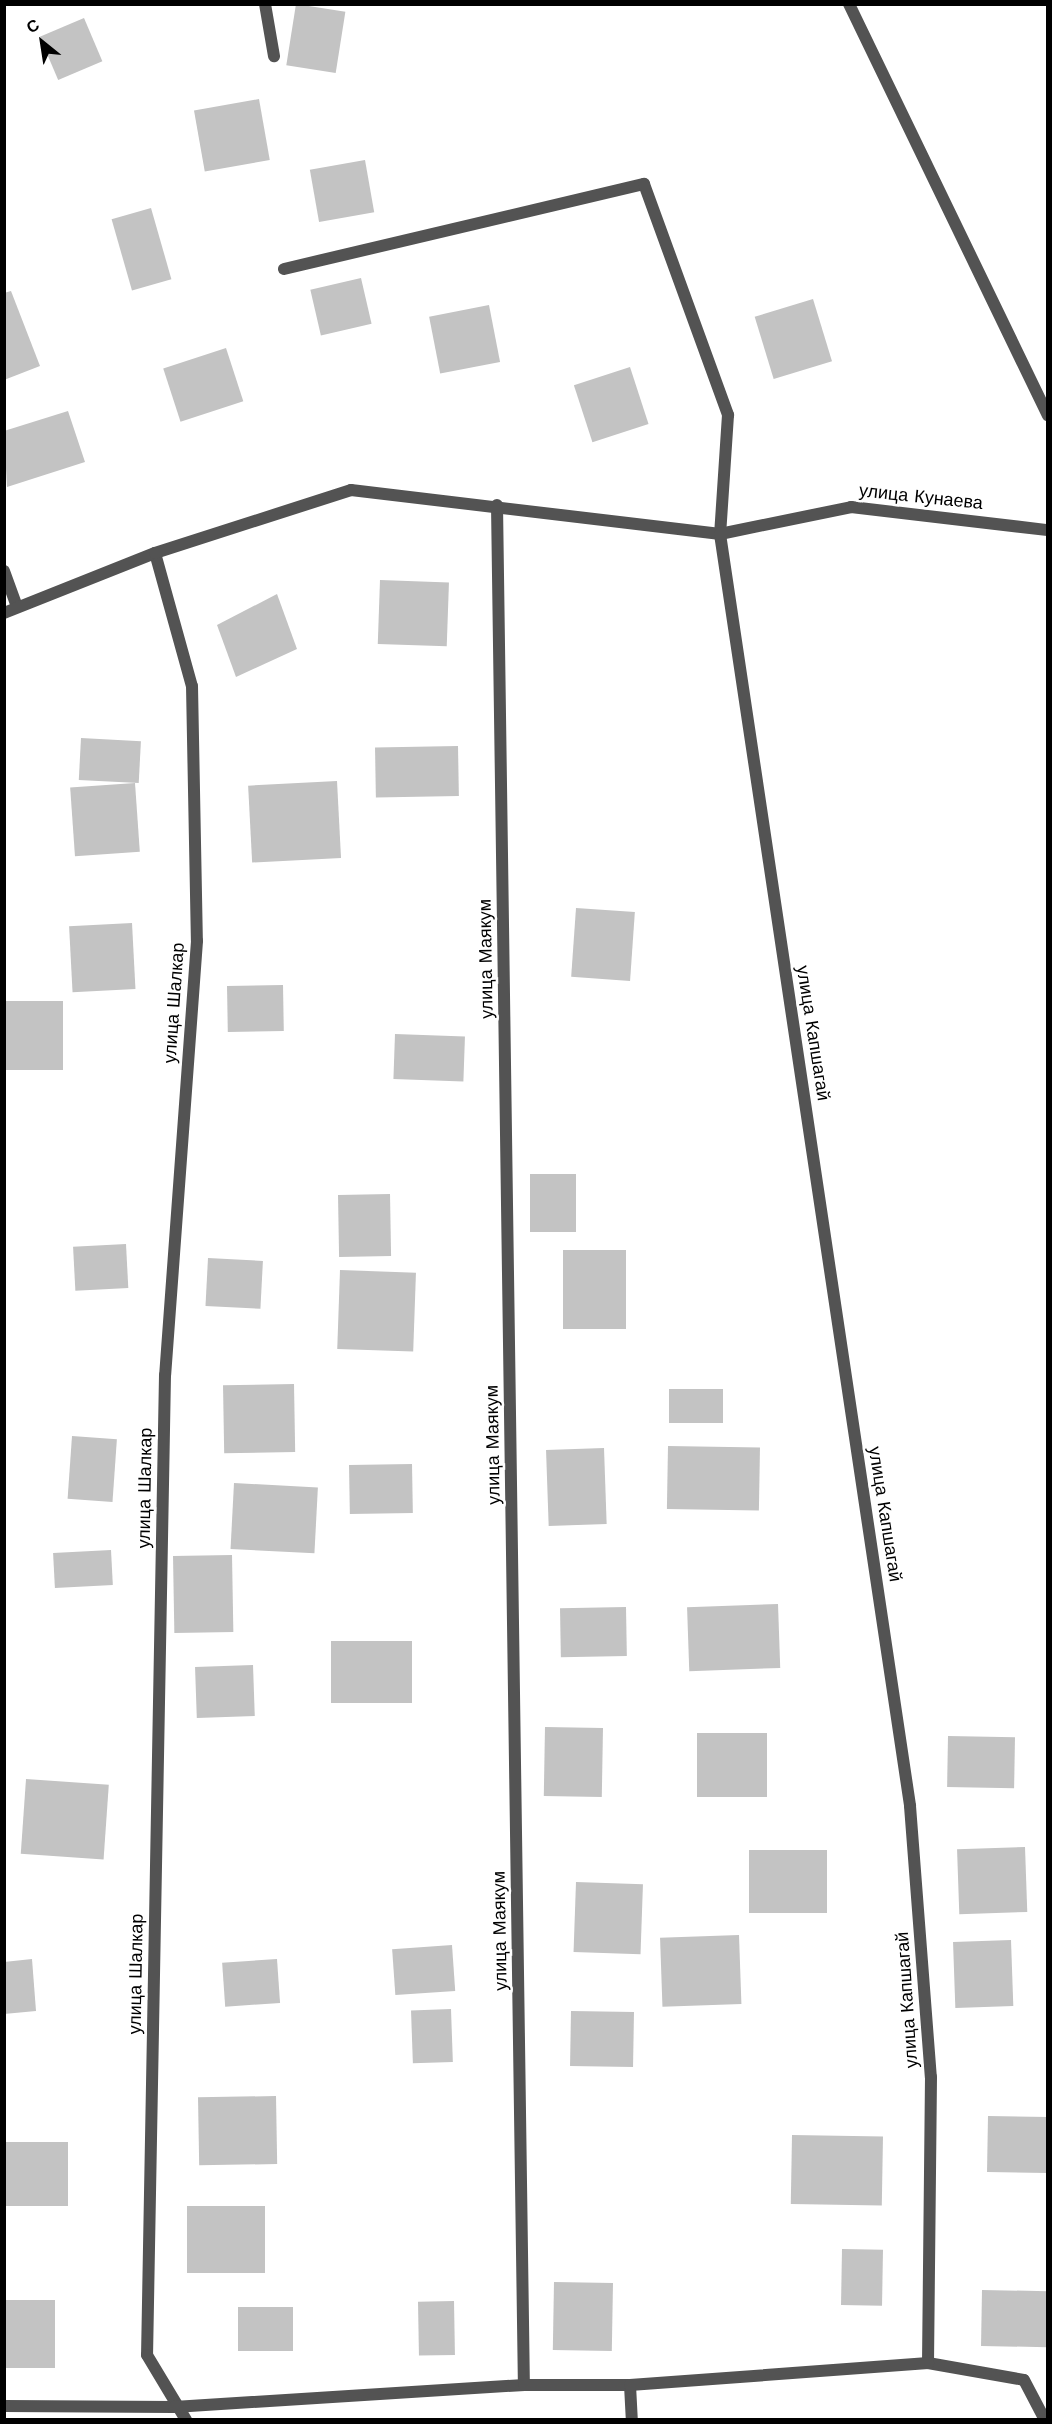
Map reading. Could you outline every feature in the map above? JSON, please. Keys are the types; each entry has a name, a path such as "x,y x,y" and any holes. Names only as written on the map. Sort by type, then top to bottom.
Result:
{"street":[{"path":"266,4 274,56"},
{"path":"849,4 1047,415"},
{"name":"улица Капшагай","path":"284,269 644,184 728,415 720,534 910,1806 931,2077 928,2363"},
{"name":"улица Кунаева","path":"4,613 155,553 351,490 720,534 851,507 1047,530"},
{"name":"улица Маякум","path":"497,506 524,2385"},
{"name":"улица Шалкар","path":"155,553 192,686 197,941 165,1375 147,2355 174,2407 186,2420"},
{"path":"4,571 17,607"},
{"path":"4,2406 174,2407 524,2385 630,2385 928,2363 1024,2380 1046,2420"},
{"path":"630,2385 632,2420"}],"building":[{"path":"296,4 345,12 336,73 286,65"},
{"path":"84,18 102,61 58,80 40,37"},
{"path":"259,99 270,160 205,172 194,110"},
{"path":"365,160 374,212 319,222 310,170"},
{"path":"151,208 171,279 132,290 112,219"},
{"path":"361,278 372,324 321,335 310,290"},
{"path":"11,291 40,366 4,380 4,293"},
{"path":"813,299 832,361 774,379 755,317"},
{"path":"489,305 500,362 440,374 429,317"},
{"path":"226,348 243,401 181,422 163,368"},
{"path":"630,367 649,424 592,442 574,385"},
{"path":"68,411 85,462 7,487 4,431"},
{"path":"380,580 449,582 447,646 378,644"},
{"path":"277,594 297,649 236,677 217,625"},
{"path":"81,738 141,741 139,783 79,780"},
{"path":"458,746 459,796 376,797 375,747"},
{"path":"337,781 341,858 252,863 248,786"},
{"path":"135,783 140,852 75,856 70,788"},
{"path":"576,908 635,912 630,981 571,977"},
{"path":"132,923 135,989 73,992 69,926"},
{"path":"283,985 284,1031 228,1032 227,986"},
{"path":"4,1001 63,1001 63,1070 4,1070"},
{"path":"395,1034 465,1036 463,1081 393,1079"},
{"path":"530,1174 576,1174 576,1232 530,1232"},
{"path":"390,1194 391,1256 339,1257 338,1195"},
{"path":"126,1244 128,1288 75,1291 73,1247"},
{"path":"563,1250 626,1250 626,1329 563,1329"},
{"path":"208,1258 263,1261 260,1309 205,1306"},
{"path":"340,1270 416,1273 413,1352 337,1349"},
{"path":"294,1384 295,1452 224,1453 223,1385"},
{"path":"669,1389 723,1389 723,1423 669,1423"},
{"path":"72,1436 117,1439 112,1502 68,1499"},
{"path":"668,1446 760,1448 759,1511 667,1509"},
{"path":"604,1448 607,1524 549,1526 546,1450"},
{"path":"412,1464 413,1513 350,1514 349,1465"},
{"path":"234,1483 318,1487 314,1553 231,1549"},
{"path":"111,1550 113,1585 55,1588 53,1553"},
{"path":"232,1555 233,1632 174,1633 173,1556"},
{"path":"778,1604 780,1668 689,1671 687,1607"},
{"path":"626,1607 627,1656 561,1657 560,1608"},
{"path":"331,1641 412,1641 412,1703 331,1703"},
{"path":"253,1665 255,1716 197,1718 195,1667"},
{"path":"545,1727 603,1728 602,1797 544,1796"},
{"path":"697,1733 767,1733 767,1797 697,1797"},
{"path":"948,1736 1015,1737 1014,1788 947,1787"},
{"path":"26,1779 109,1785 104,1860 21,1854"},
{"path":"1025,1847 1027,1912 959,1914 957,1849"},
{"path":"749,1850 827,1850 827,1913 749,1913"},
{"path":"576,1882 643,1884 641,1954 574,1952"},
{"path":"739,1935 741,2004 662,2007 660,1938"},
{"path":"1011,1940 1013,2006 955,2008 953,1942"},
{"path":"452,1945 455,1991 395,1995 392,1949"},
{"path":"32,1959 36,2011 4,2014 4,1962"},
{"path":"277,1959 280,2003 225,2007 222,1963"},
{"path":"451,2009 453,2062 413,2063 411,2010"},
{"path":"571,2011 634,2012 633,2067 570,2066"},
{"path":"276,2096 277,2164 199,2165 198,2097"},
{"path":"988,2116 1048,2117 1047,2173 987,2172"},
{"path":"792,2135 883,2137 882,2206 791,2204"},
{"path":"4,2142 68,2142 68,2206 4,2206"},
{"path":"187,2206 265,2206 265,2273 187,2273"},
{"path":"842,2249 883,2250 882,2306 841,2305"},
{"path":"554,2282 613,2283 612,2351 553,2350"},
{"path":"982,2290 1048,2291 1047,2347 981,2346"},
{"path":"4,2300 55,2300 55,2368 4,2368"},
{"path":"454,2301 455,2355 419,2356 418,2302"},
{"path":"238,2307 293,2307 293,2351 238,2351"}]}
